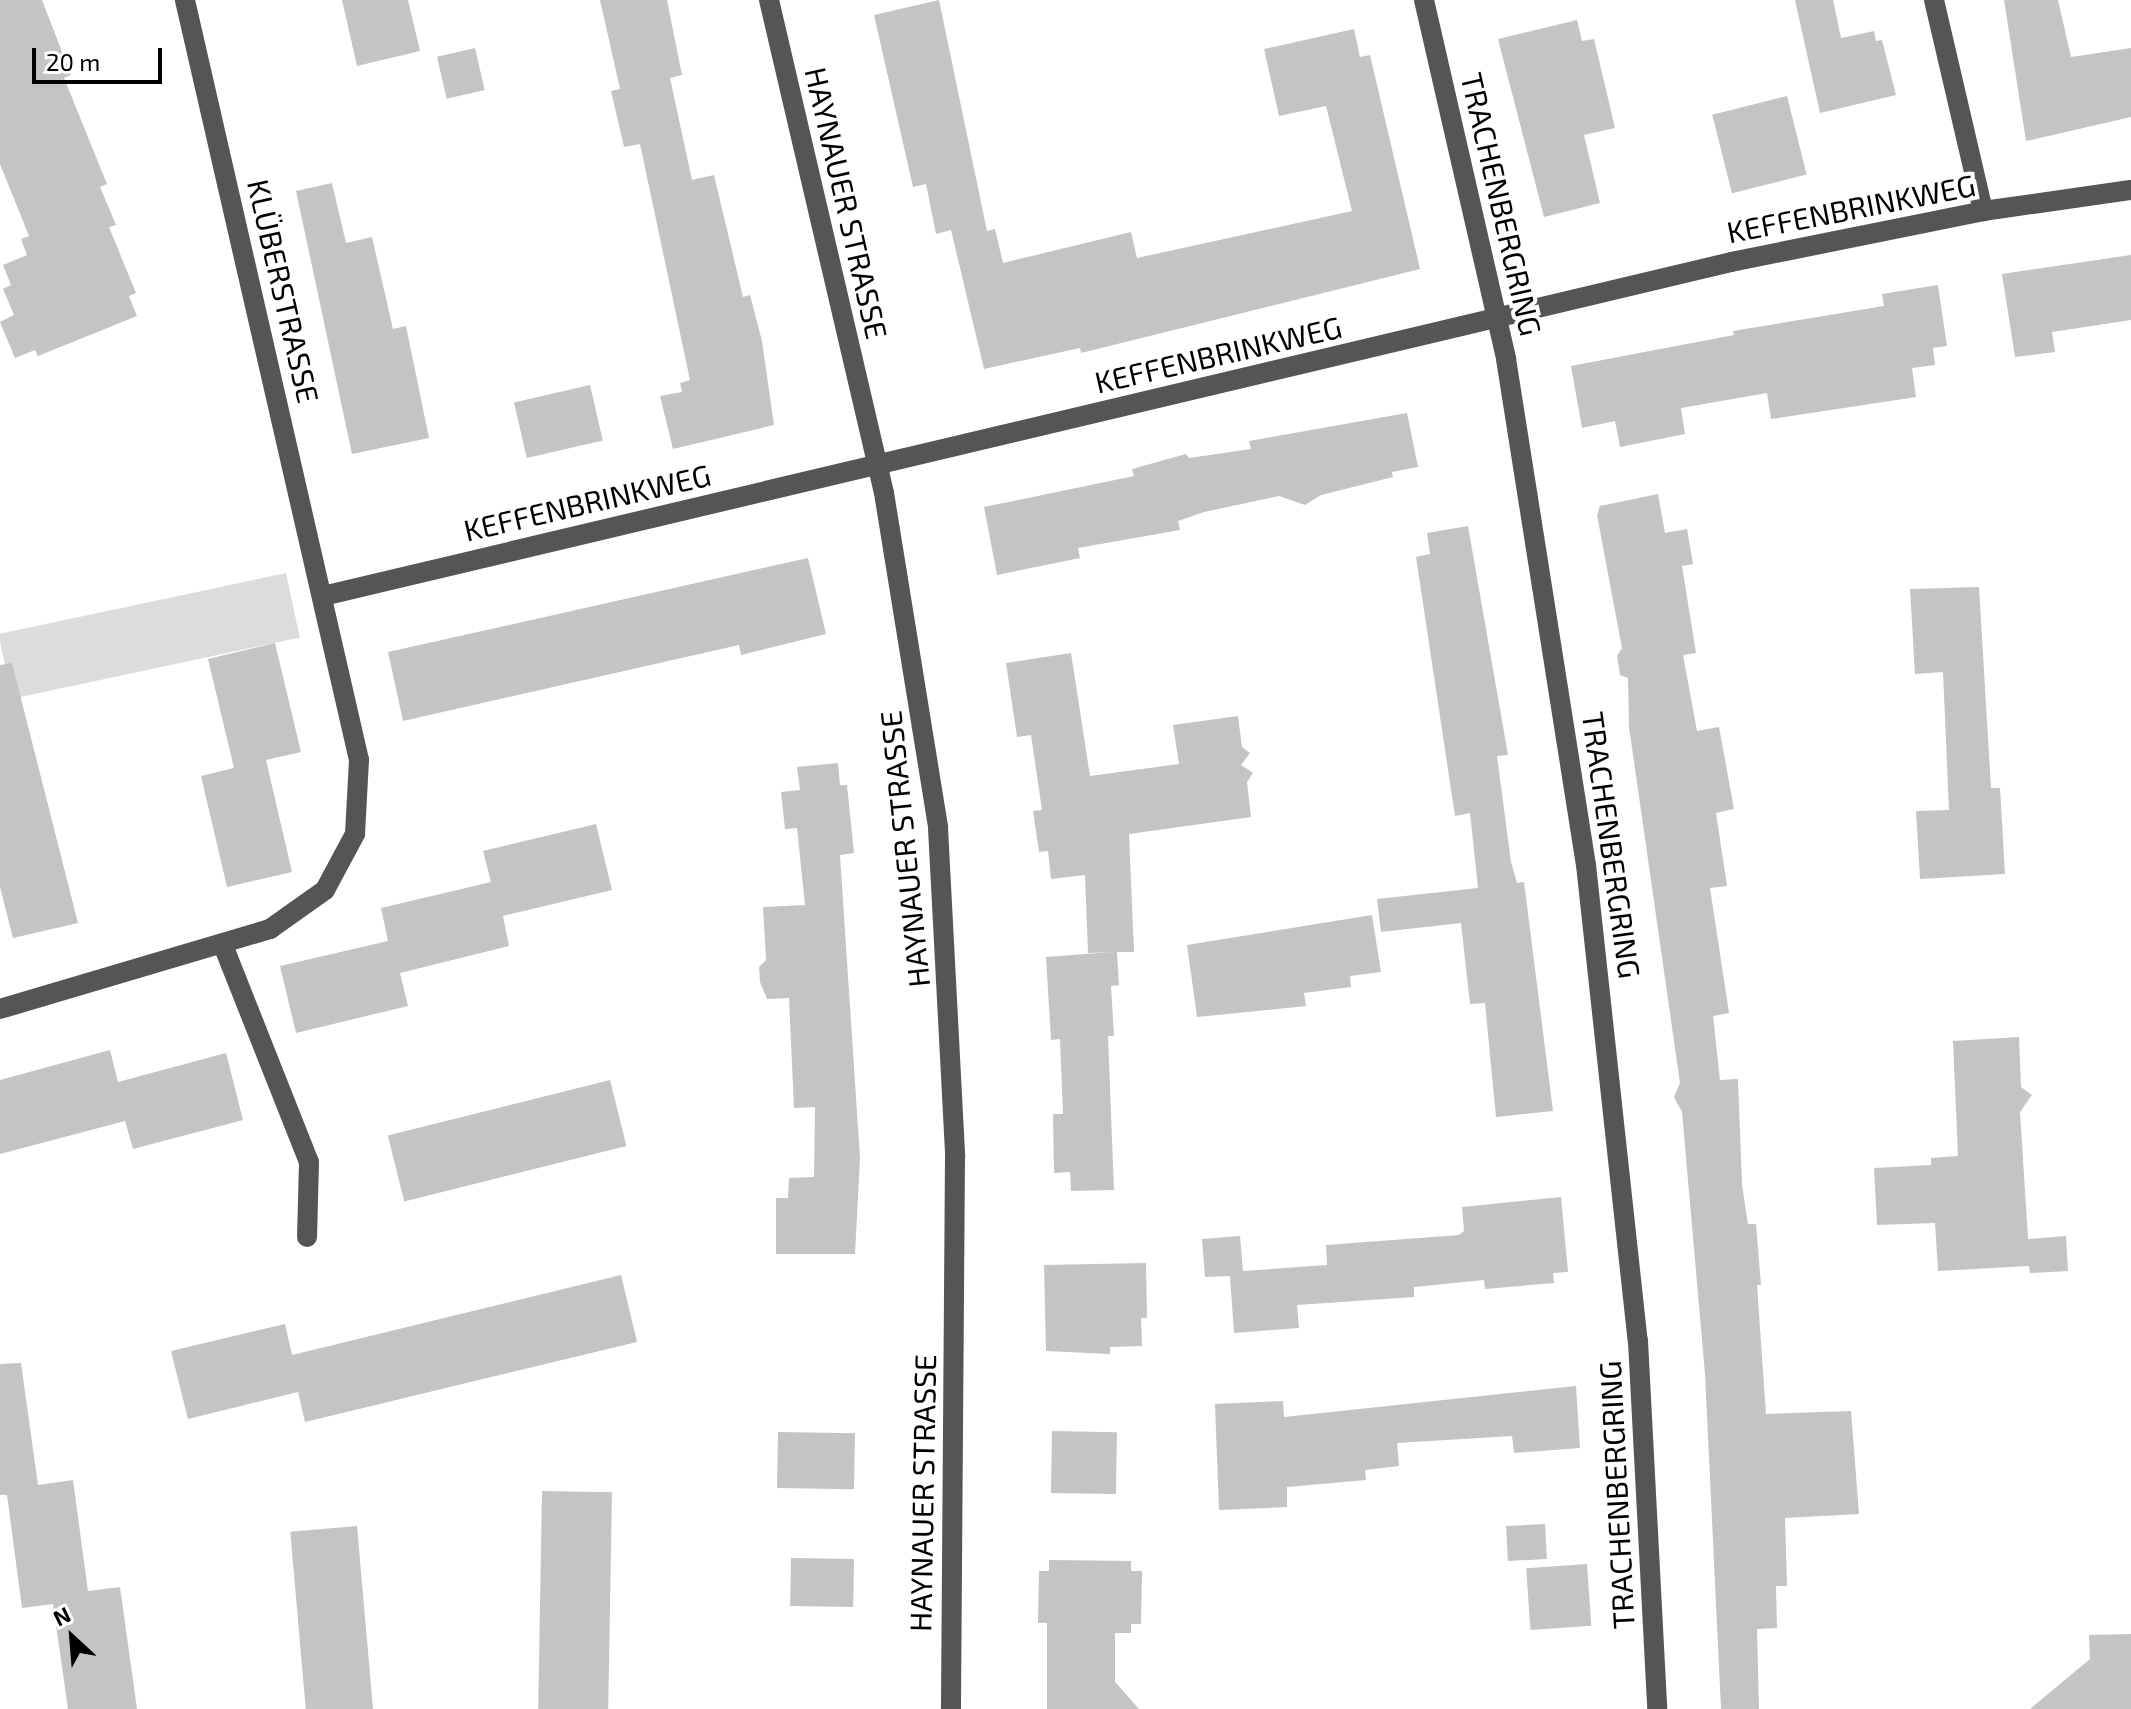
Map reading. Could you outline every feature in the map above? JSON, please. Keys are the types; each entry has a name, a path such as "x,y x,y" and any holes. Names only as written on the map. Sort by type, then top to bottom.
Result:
{"street":[{"name":"KLÜBERSTRASSE","path":"0,1009 223,945 301,911 325,890 355,834 359,760 185,0"},
{"name":"HAYNAUER STRASSE","path":"769,0 877,464 923,721 948,958 955,1157 951,1709"},
{"name":"TRACHENBERGRING","path":"1424,0 1497,319 1559,675 1603,1004 1638,1341 1657,1709"},
{"path":"1934,0 1983,211"},
{"name":"KEFFENBRINKWEG","path":"323,596 1731,262 1983,211 2131,190"},
{"path":"223,945 309,1162 307,1237"}],"shaded area":[{"path":"286,573 300,638 12,699 0,634"}],"building":[{"path":"0,0 42,0 71,75 64,78 107,184 100,187 116,225 109,227 136,293 129,296 137,316 38,356 35,350 15,358 0,322 14,315 3,289 11,285 3,265 27,255 21,239 29,236 0,164"},
{"path":"342,0 408,0 420,51 357,66"},
{"path":"600,0 667,0 682,75 670,78 692,180 714,175 743,297 750,295 762,341 774,425 673,449 660,396 682,392 680,383 690,380 640,144 624,147 611,91 620,89"},
{"path":"939,0 987,231 995,229 1003,263 1131,232 1137,258 1352,211 1326,106 1279,116 1264,49 1354,29 1360,57 1370,55 1420,269 1081,353 1080,348 984,369 951,230 936,234 926,184 913,187 874,15"},
{"path":"1795,0 1833,0 1841,38 1874,31 1876,41 1882,40 1896,95 1820,113"},
{"path":"2004,0 2058,0 2071,57 2131,48 2131,117 2026,141"},
{"path":"1577,20 1582,41 1594,39 1615,128 1584,135 1600,203 1544,217 1498,39"},
{"path":"475,48 485,90 447,99 437,57"},
{"path":"1787,96 1807,175 1732,193 1712,115"},
{"path":"332,183 346,243 372,237 393,329 406,326 429,438 352,454 296,191"},
{"path":"2131,255 2131,320 2052,332 2055,352 2015,357 2002,274"},
{"path":"1938,285 1947,346 1933,348 1935,365 1912,368 1916,397 1771,419 1767,393 1681,408 1685,434 1620,447 1615,421 1582,428 1571,366 1734,335 1733,331 1884,306 1882,294"},
{"path":"590,385 603,441 527,458 514,403"},
{"path":"1407,413 1418,467 1392,472 1393,477 1321,495 1305,505 1279,496 1204,512 1178,521 1180,530 1078,548 1080,558 997,575 984,507 1134,476 1132,469 1186,454 1189,458 1251,449 1249,441"},
{"path":"1658,494 1665,533 1687,529 1693,564 1682,566 1696,653 1683,655 1697,731 1719,727 1734,809 1716,813 1727,886 1710,888 1729,1013 1713,1016 1720,1080 1738,1079 1742,1185 1748,1224 1756,1224 1766,1414 1851,1411 1859,1514 1785,1518 1787,1586 1776,1586 1777,1628 1757,1629 1759,1709 1721,1709 1705,1374 1682,1112 1674,1097 1680,1083 1629,727 1628,678 1620,675 1617,656 1622,648 1597,515 1600,506"},
{"path":"1468,526 1508,755 1497,756 1511,862 1517,883 1524,882 1553,1111 1496,1117 1485,1003 1470,1004 1461,923 1381,932 1377,899 1478,888 1470,813 1455,816 1416,557 1430,554 1427,533"},
{"path":"808,558 826,634 741,655 739,645 403,721 388,652"},
{"path":"1979,587 1991,788 2000,788 2005,874 1920,879 1916,811 1949,810 1943,672 1915,674 1910,589"},
{"path":"275,643 301,752 266,760 292,872 227,887 201,776 234,768 208,659"},
{"path":"1071,653 1090,776 1179,764 1173,725 1238,716 1242,747 1250,753 1241,765 1253,773 1247,782 1251,817 1129,834 1134,952 1117,952 1119,985 1111,986 1114,1036 1108,1036 1114,1190 1071,1191 1070,1172 1054,1173 1053,1114 1063,1114 1060,1039 1051,1040 1046,957 1112,952 1088,953 1085,875 1051,879 1048,851 1039,852 1033,811 1042,810 1031,735 1017,737 1006,663"},
{"path":"12,663 78,923 13,938 0,887 0,665"},
{"path":"838,763 840,785 847,785 854,853 840,855 860,1158 855,1254 776,1254 776,1198 788,1198 789,1178 814,1177 815,1107 794,1108 789,998 767,999 760,982 759,967 766,960 763,907 805,905 797,828 785,829 781,792 800,790 797,767"},
{"path":"596,824 612,890 503,916 509,946 400,973 408,1006 296,1033 280,966 388,941 381,908 491,882 483,851"},
{"path":"1372,915 1381,972 1350,976 1351,987 1304,993 1306,1006 1197,1017 1187,945"},
{"path":"2019,1037 2021,1087 2032,1095 2020,1112 2028,1239 2066,1236 2068,1271 2030,1273 2029,1266 1938,1271 1935,1223 1877,1225 1874,1168 1931,1165 1931,1158 1958,1156 1953,1041"},
{"path":"110,1050 118,1082 226,1053 243,1120 133,1149 125,1121 0,1154 0,1080"},
{"path":"610,1080 626,1146 404,1201 388,1135"},
{"path":"1561,1197 1568,1272 1553,1273 1554,1283 1485,1289 1484,1280 1414,1287 1414,1297 1297,1305 1299,1328 1234,1333 1230,1276 1205,1277 1202,1239 1240,1236 1243,1271 1327,1265 1326,1245 1459,1235 1464,1231 1462,1207"},
{"path":"1146,1263 1147,1318 1141,1318 1142,1346 1110,1347 1110,1354 1046,1351 1044,1265"},
{"path":"621,1275 637,1342 305,1422 298,1392 188,1419 171,1351 285,1324 292,1355"},
{"path":"21,1363 38,1485 73,1480 88,1591 120,1587 137,1709 68,1709 53,1604 22,1608 7,1495 0,1495 0,1364"},
{"path":"1576,1386 1580,1448 1514,1453 1512,1436 1397,1443 1399,1466 1365,1470 1366,1480 1287,1487 1287,1507 1219,1510 1215,1404 1283,1401 1284,1417"},
{"path":"1052,1431 1117,1432 1116,1494 1051,1493"},
{"path":"778,1432 855,1433 854,1489 777,1488"},
{"path":"542,1491 612,1492 608,1709 538,1709"},
{"path":"1545,1524 1547,1559 1508,1561 1506,1526"},
{"path":"357,1526 373,1709 306,1709 290,1532"},
{"path":"791,1558 854,1559 853,1607 790,1606"},
{"path":"1049,1560 1131,1561 1131,1571 1142,1571 1141,1624 1131,1624 1131,1633 1115,1633 1115,1682 1139,1709 1047,1709 1047,1623 1038,1623 1039,1571 1049,1571"},
{"path":"1587,1564 1591,1626 1530,1630 1526,1568"},
{"path":"2131,1634 2131,1709 2030,1709 2090,1659 2089,1635"}]}
